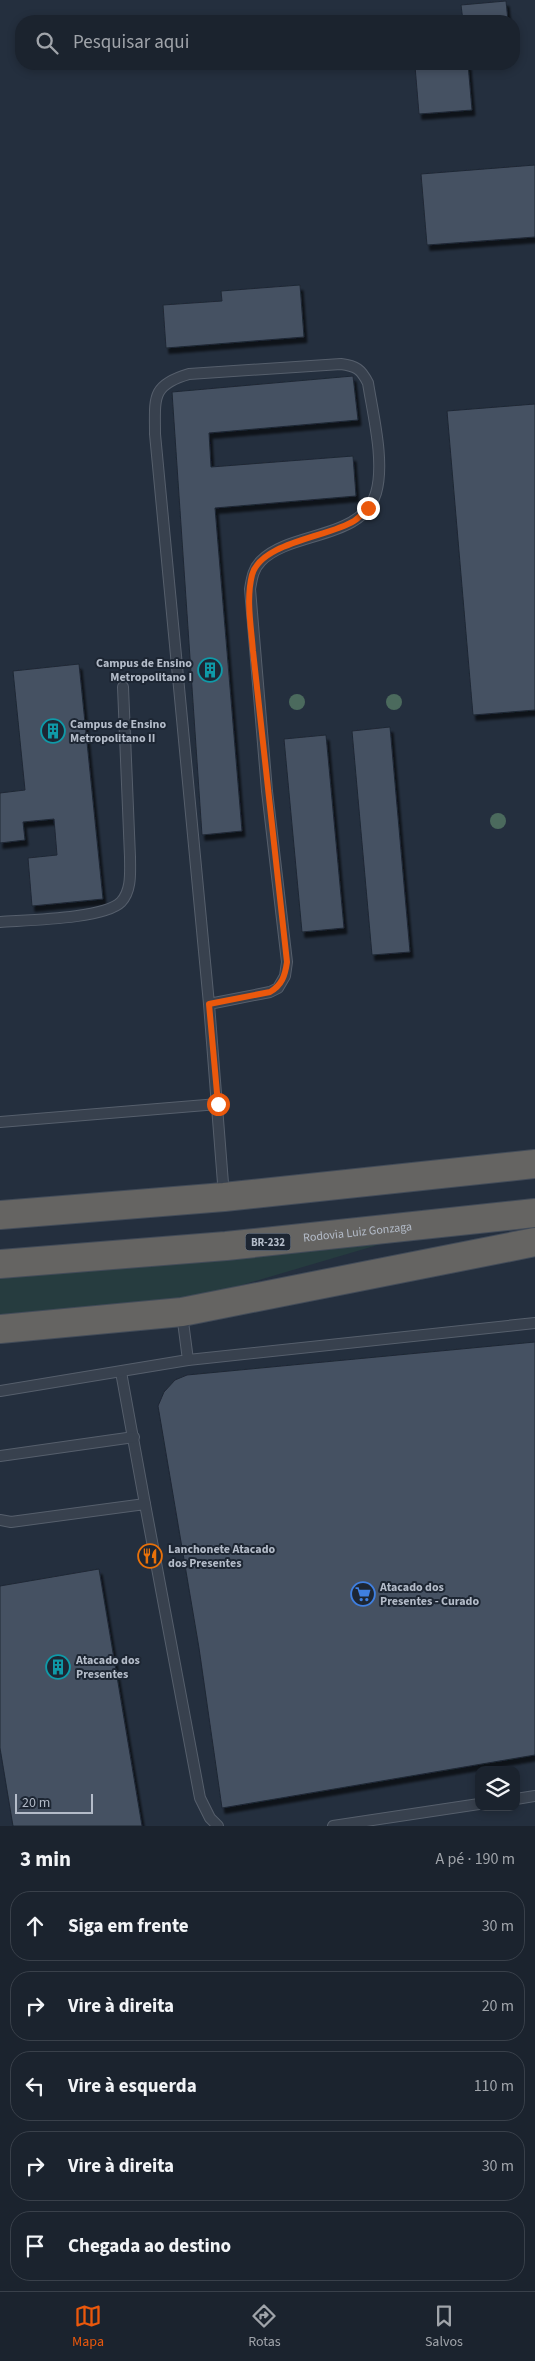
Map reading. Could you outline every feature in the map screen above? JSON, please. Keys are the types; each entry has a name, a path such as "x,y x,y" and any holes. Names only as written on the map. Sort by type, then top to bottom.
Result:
{"highway":[{"path":"0,1215 224,1197 535,1164"},
{"name":"Rodovia Luiz Gonzaga","path":"0,1264 226,1246 535,1213"},
{"path":"0,1329 182,1312 535,1242"}],"lane":[{"path":"209,1004 270,992 278,988 285,976 286,947 267,791 250,589 253,572 261,560 276,551 354,521 368,508 376,494 379,474 368,383 362,371 354,366 341,364 188,374 162,385 156,396 155,434 209,1004 224,1197"},
{"path":"0,922 95,913 114,907 127,893 130,879 130,857 123,687"},
{"path":"0,1122 218,1104"},
{"path":"182,1312 188,1360"},
{"path":"0,1391 188,1360 535,1323"},
{"path":"121,1372 200,1798 210,1818 218,1826"},
{"path":"0,1456 134,1437"},
{"path":"0,1520 11,1522 145,1504"},
{"path":"520,1798 535,1796"},
{"path":"332,1826 475,1805"}],"green space":[{"path":"381,1244 208,1295 0,1315 0,1277"}],"building":[{"path":"506,1 507,15 462,15 461,5"},
{"path":"415,70 469,70 472,110 419,114"},
{"path":"535,165 535,237 427,245 421,174"},
{"path":"300,285 304,337 166,348 163,305 222,301 221,291"},
{"name":"Campus de Ensino Metropolitano I","path":"353,376 358,420 209,433 211,467 353,456 356,496 215,508 242,831 202,835 172,392"},
{"path":"535,404 535,710 473,715 447,411"},
{"name":"Campus de Ensino Metropolitano II","path":"79,664 103,899 32,906 28,858 57,855 54,819 23,822 25,840 0,843 0,793 25,790 13,671"},
{"path":"390,727 410,952 372,955 352,731"},
{"path":"326,735 344,928 302,932 284,739"},
{"name":"Atacado dos Presentes - Curado","path":"535,1342 535,1755 222,1808 199,1648 158,1406 164,1392 175,1380 187,1375"},
{"name":"Atacado dos Presentes","path":"99,1569 142,1826 13,1826 0,1748 0,1586"}],"place":[{"name":"Campus de Ensino Metropolitano I","path":"210,670"},
{"name":"Campus de Ensino Metropolitano II","path":"53,731"},
{"name":"Lanchonete Atacado dos Presentes","path":"150,1556"},
{"name":"Atacado dos Presentes - Curado","path":"363,1594"},
{"name":"Atacado dos Presentes","path":"58,1667"}],"route":[{"path":"218,1104 209,1004 254,997 278,988 285,976 287,962 253,651 250,609 250,589 253,572 261,560 276,551 354,521 368,508"}]}
